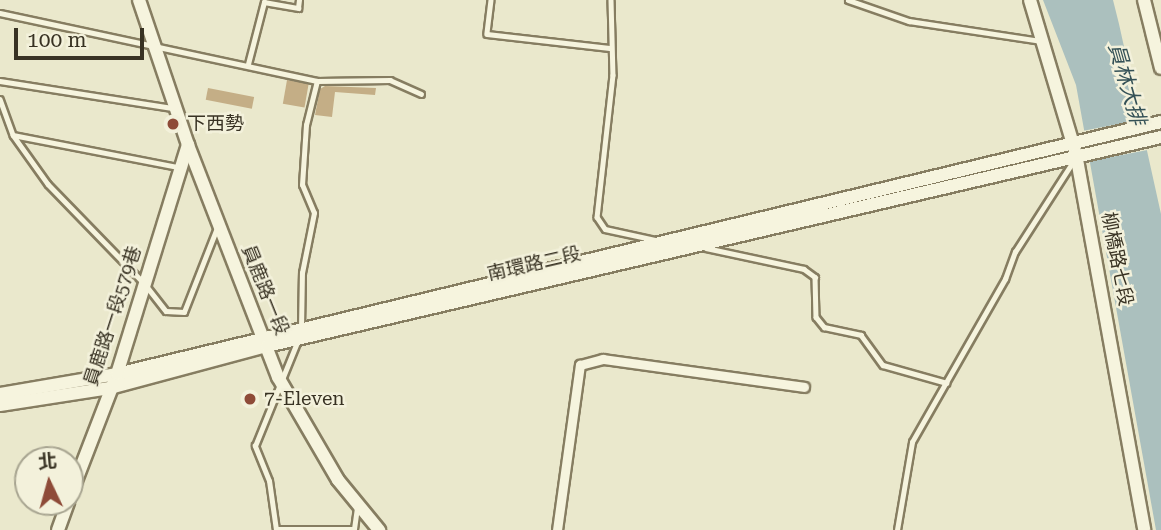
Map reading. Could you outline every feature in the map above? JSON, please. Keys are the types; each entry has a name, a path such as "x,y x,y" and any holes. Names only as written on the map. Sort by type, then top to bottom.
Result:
{"street":[{"name":"員鹿路一段","path":"139,0 188,145 282,385 306,430 379,530"},
{"name":"柳橋路七段","path":"1030,0 1079,147 1144,530"},
{"path":"1144,0 1161,68"},
{"path":"1079,147 1161,122"},
{"path":"1079,147 1161,137"},
{"name":"員鹿路一段579巷","path":"84,458 117,374 188,145"},
{"name":"南環路二段","path":"300,335 662,242 1079,147"},
{"name":"南環路二段","path":"0,394 117,374 697,247 1079,147"},
{"name":"南環路二段","path":"0,405 110,388 266,342"},
{"path":"557,530 580,365 603,359 804,387"}],"lane":[{"path":"248,64 264,2 298,9 299,0"},
{"path":"491,0 487,34 609,48"},
{"path":"611,0 609,48 613,75 597,217 605,229 804,269 815,277 816,317 824,327 861,335 883,365 947,383"},
{"path":"848,0 909,21 1043,41"},
{"path":"0,13 248,64 317,81 390,80 421,94"},
{"path":"0,81 175,109"},
{"path":"317,81 306,125 302,185 314,213 302,273 300,335 282,385 255,446 269,481 276,530 354,529 358,503"},
{"path":"0,99 13,135 48,184 144,283 166,311 184,312 219,225"},
{"path":"13,135 179,167"},
{"path":"897,530 912,442 947,383 1015,252 1079,147"}],"water":[{"name":"員林大排","path":"1043,0 1113,0 1119,24 1161,214 1161,530 1156,530 1076,85"}],"pier":[{"path":"1144,119 1150,149 1087,162 1081,131"}],"building":[{"path":"287,80 309,84 304,107 283,104"},
{"path":"325,86 376,88 375,95 335,92 332,117 315,115 320,89"},
{"path":"208,88 254,97 252,109 206,100"}],"place":[{"name":"下西勢","path":"173,124"},
{"name":"7-Eleven","path":"250,399"}]}
